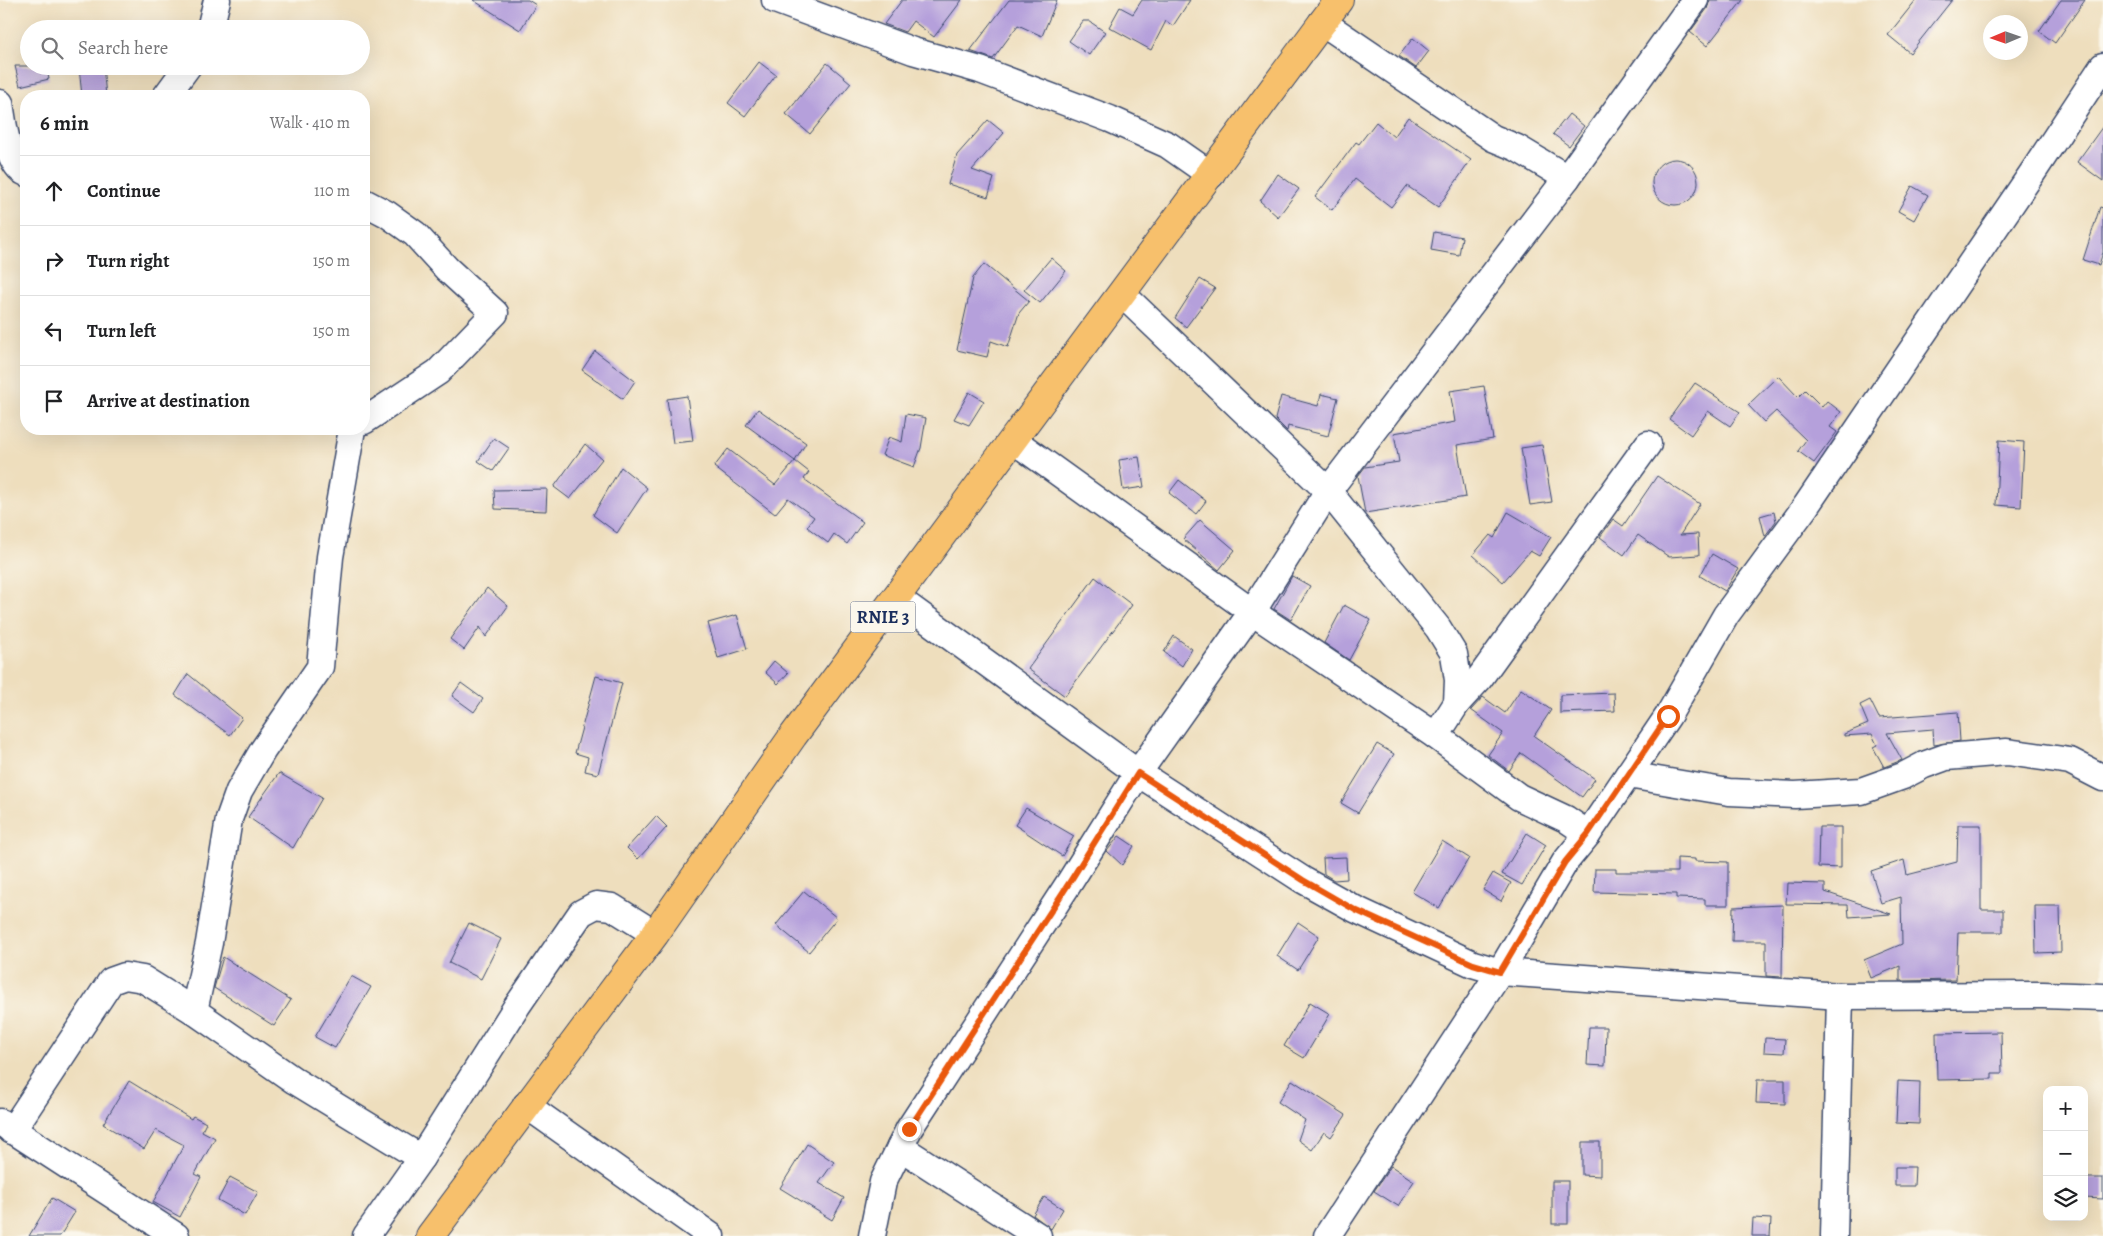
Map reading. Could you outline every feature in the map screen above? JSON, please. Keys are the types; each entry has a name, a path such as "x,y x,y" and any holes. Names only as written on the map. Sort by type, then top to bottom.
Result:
{"highway":[{"name":"RNIE 3","path":"430,1236 655,934 793,736 1211,175 1329,7"}],"street":[{"path":"212,20 217,0"},
{"path":"775,0 912,51 980,70 1110,119 1168,146 1211,175"},
{"path":"872,1236 883,1182 909,1129 1071,880 1138,773 1252,612 1328,490 1567,178 1695,0"},
{"path":"1329,7 1493,138 1518,148 1567,178"},
{"path":"1327,1236 1500,972 1565,862 1588,834 1668,716 1726,616 1806,506 2103,66"},
{"path":"0,103 10,151 20,168"},
{"path":"370,205 388,214 414,234 460,281 495,313 438,372 370,417"},
{"path":"1122,294 1328,490 1438,628 1454,654 1458,680 1458,703"},
{"path":"194,1010 209,944 228,819 239,791 263,750 320,667 330,557 351,435"},
{"path":"1013,440 1252,612 1436,736 1519,797 1566,819 1588,834"},
{"path":"1436,736 1458,703 1479,679 1648,444"},
{"path":"897,598 1138,773 1303,880 1355,910 1473,964 1500,972 1840,996 2042,995 2103,997"},
{"path":"1628,775 1730,792 1795,795 1861,791 1903,776 1924,765 1946,757 2007,752 2070,761 2103,778"},
{"path":"366,1236 421,1158 517,1006 581,913 596,905 612,907 655,934"},
{"path":"176,1236 6,1126 111,981 125,976 144,979 194,1010 295,1080 421,1158"},
{"path":"1834,1236 1840,996"},
{"path":"526,1105 711,1236"},
{"path":"900,1147 1038,1236"}],"building":[{"path":"473,0 528,0 536,5 520,30"},
{"path":"902,0 962,0 934,37 913,21 905,32 884,24"},
{"path":"1009,0 1057,0 1042,36 1018,25 993,59 970,51"},
{"path":"1142,0 1190,0 1173,26 1166,21 1151,50 1109,27 1120,7 1133,14"},
{"path":"1710,0 1743,0 1707,46 1690,32 1707,9"},
{"path":"1916,0 1952,0 1910,53 1888,35"},
{"path":"2061,0 2085,0 2055,43 2039,31"},
{"path":"1083,21 1089,21 1105,32 1089,55 1069,41"},
{"path":"1413,38 1429,51 1416,68 1399,56"},
{"path":"759,62 776,75 745,116 728,103"},
{"path":"827,63 851,83 810,134 786,114"},
{"path":"15,66 20,66 20,75 48,75 49,79 20,86"},
{"path":"80,75 104,75 105,90 81,90"},
{"path":"1569,114 1584,126 1569,146 1553,134"},
{"path":"1408,117 1471,160 1438,207 1407,186 1391,207 1355,179 1332,210 1315,197 1356,142 1359,144 1376,122 1394,137"},
{"path":"988,120 1004,133 972,170 994,178 988,197 948,184 957,155"},
{"path":"2103,126 2103,181 2077,162"},
{"path":"1670,159 1680,159 1694,169 1698,182 1694,195 1688,201 1680,205 1670,205 1656,195 1652,187 1652,177 1662,163"},
{"path":"1278,174 1299,189 1278,217 1260,201"},
{"path":"1912,186 1928,195 1914,220 1898,211"},
{"path":"2100,207 2103,208 2103,252 2099,265 2083,260"},
{"path":"1434,232 1462,237 1459,255 1431,250"},
{"path":"1051,258 1066,271 1040,303 1024,290"},
{"path":"984,264 1029,301 1019,313 1008,347 991,341 987,357 957,350 973,278"},
{"path":"1200,279 1215,288 1186,327 1175,318"},
{"path":"595,351 635,381 623,399 582,370"},
{"path":"1778,376 1798,397 1805,390 1822,407 1827,401 1841,412 1830,427 1837,432 1814,463 1798,451 1806,440 1776,411 1764,422 1748,405"},
{"path":"1695,383 1740,412 1730,426 1708,411 1691,435 1669,419"},
{"path":"1484,386 1493,439 1457,445 1466,497 1365,513 1358,476 1365,467 1399,462 1394,433 1455,422 1450,391"},
{"path":"969,392 984,401 969,425 954,419"},
{"path":"1321,394 1338,398 1328,436 1288,426 1287,431 1275,419 1281,396 1318,406"},
{"path":"687,396 693,441 673,443 667,399"},
{"path":"758,409 806,443 795,461 746,425"},
{"path":"906,414 926,418 921,448 914,467 882,455 889,437 902,442"},
{"path":"494,438 509,448 493,471 478,461"},
{"path":"1999,440 2024,442 2021,507 1996,505"},
{"path":"585,444 602,459 570,499 554,487"},
{"path":"1542,445 1552,502 1530,505 1521,448"},
{"path":"728,449 775,485 795,461 809,472 804,479 863,522 847,544 834,534 828,543 807,527 814,517 788,498 775,514 714,467"},
{"path":"1139,457 1144,487 1123,490 1119,460"},
{"path":"621,467 647,488 617,533 593,515"},
{"path":"1657,476 1700,504 1680,535 1698,534 1699,555 1669,557 1638,535 1624,555 1600,537 1613,519 1623,526"},
{"path":"1179,480 1206,501 1196,514 1169,493"},
{"path":"547,489 546,511 495,509 494,490"},
{"path":"1508,512 1551,537 1539,556 1530,551 1503,582 1473,555 1490,535 1494,538"},
{"path":"1774,512 1776,521 1765,536 1760,516"},
{"path":"1200,520 1235,550 1219,570 1183,539"},
{"path":"1712,554 1738,569 1725,591 1700,576"},
{"path":"1292,576 1310,586 1291,620 1274,609"},
{"path":"1095,577 1132,605 1065,696 1028,669"},
{"path":"487,588 508,606 486,637 480,627 464,650 450,639"},
{"path":"1344,605 1371,620 1349,660 1324,643"},
{"path":"737,615 747,649 718,658 708,623"},
{"path":"1174,636 1192,649 1182,666 1164,652"},
{"path":"774,661 788,673 778,684 765,672"},
{"path":"188,674 242,718 230,735 175,695"},
{"path":"596,676 622,683 598,774 585,771 588,757 575,753"},
{"path":"461,683 483,699 474,712 452,696"},
{"path":"1521,689 1551,710 1534,736 1595,779 1582,797 1521,753 1509,771 1488,755 1503,733 1471,710 1483,697 1505,713"},
{"path":"1614,693 1615,711 1560,713 1560,695"},
{"path":"1870,700 1879,718 1958,712 1960,741 1934,745 1933,729 1887,733 1902,760 1884,767 1873,747 1877,745 1872,734 1844,736 1844,734 1868,724 1860,705"},
{"path":"1377,744 1394,754 1358,813 1341,803"},
{"path":"279,773 322,798 293,848 248,817"},
{"path":"1026,808 1074,836 1062,856 1015,825"},
{"path":"656,816 667,827 638,859 627,848"},
{"path":"1958,825 1981,825 1981,910 2003,910 2003,932 1958,932 1956,980 1900,981 1900,966 1871,978 1864,960 1902,944 1901,897 1881,903 1871,871 1904,860 1907,875 1957,862"},
{"path":"1819,827 1841,827 1841,868 1818,867"},
{"path":"1527,833 1546,845 1522,885 1502,874"},
{"path":"1119,836 1134,846 1122,865 1107,851"},
{"path":"1442,841 1469,858 1439,908 1412,892"},
{"path":"1346,857 1347,879 1334,880 1324,874 1323,858"},
{"path":"1677,858 1695,859 1695,861 1728,862 1728,905 1705,905 1705,899 1676,898 1676,894 1594,892 1595,869 1616,869 1616,872 1677,872"},
{"path":"1493,873 1511,883 1501,901 1483,890"},
{"path":"1787,883 1825,884 1825,892 1891,914 1849,917 1848,905 1786,904"},
{"path":"804,891 837,918 809,952 776,925"},
{"path":"1783,905 1782,977 1766,976 1766,941 1732,941 1733,907"},
{"path":"2035,906 2060,906 2061,952 2036,953"},
{"path":"1298,922 1319,936 1298,970 1277,956"},
{"path":"469,923 501,939 481,979 449,963"},
{"path":"223,957 291,1000 274,1026 214,988"},
{"path":"351,976 371,987 335,1048 315,1037"},
{"path":"1310,1002 1330,1014 1304,1058 1284,1046"},
{"path":"1589,1027 1606,1027 1605,1066 1587,1065"},
{"path":"2001,1032 2002,1073 1992,1073 1992,1079 1937,1080 1936,1033"},
{"path":"1765,1038 1785,1039 1784,1053 1764,1052"},
{"path":"1292,1080 1346,1115 1331,1137 1324,1132 1312,1150 1298,1140 1305,1120 1278,1102"},
{"path":"1757,1080 1785,1080 1785,1104 1756,1103"},
{"path":"129,1081 191,1119 193,1116 206,1123 202,1131 215,1138 195,1174 201,1177 180,1217 153,1202 184,1145 156,1130 144,1149 103,1124"},
{"path":"1898,1081 1920,1082 1919,1124 1896,1123"},
{"path":"1582,1142 1600,1142 1600,1176 1582,1175"},
{"path":"807,1144 834,1162 819,1183 844,1198 832,1220 780,1188"},
{"path":"1391,1166 1414,1181 1398,1206 1374,1191"},
{"path":"1895,1167 1915,1167 1914,1186 1895,1186"},
{"path":"230,1177 258,1192 245,1215 218,1200"},
{"path":"2088,1178 2103,1178 2103,1199 2088,1198"},
{"path":"1552,1181 1568,1181 1568,1224 1552,1224"},
{"path":"1044,1197 1063,1209 1051,1229 1033,1215"},
{"path":"52,1198 75,1212 60,1236 29,1236"},
{"path":"1753,1218 1771,1219 1770,1236 1752,1236"}],"route":[{"path":"909,1129 1071,880 1138,773 1303,880 1355,910 1473,964 1500,972 1565,862 1588,834 1668,716"}]}
